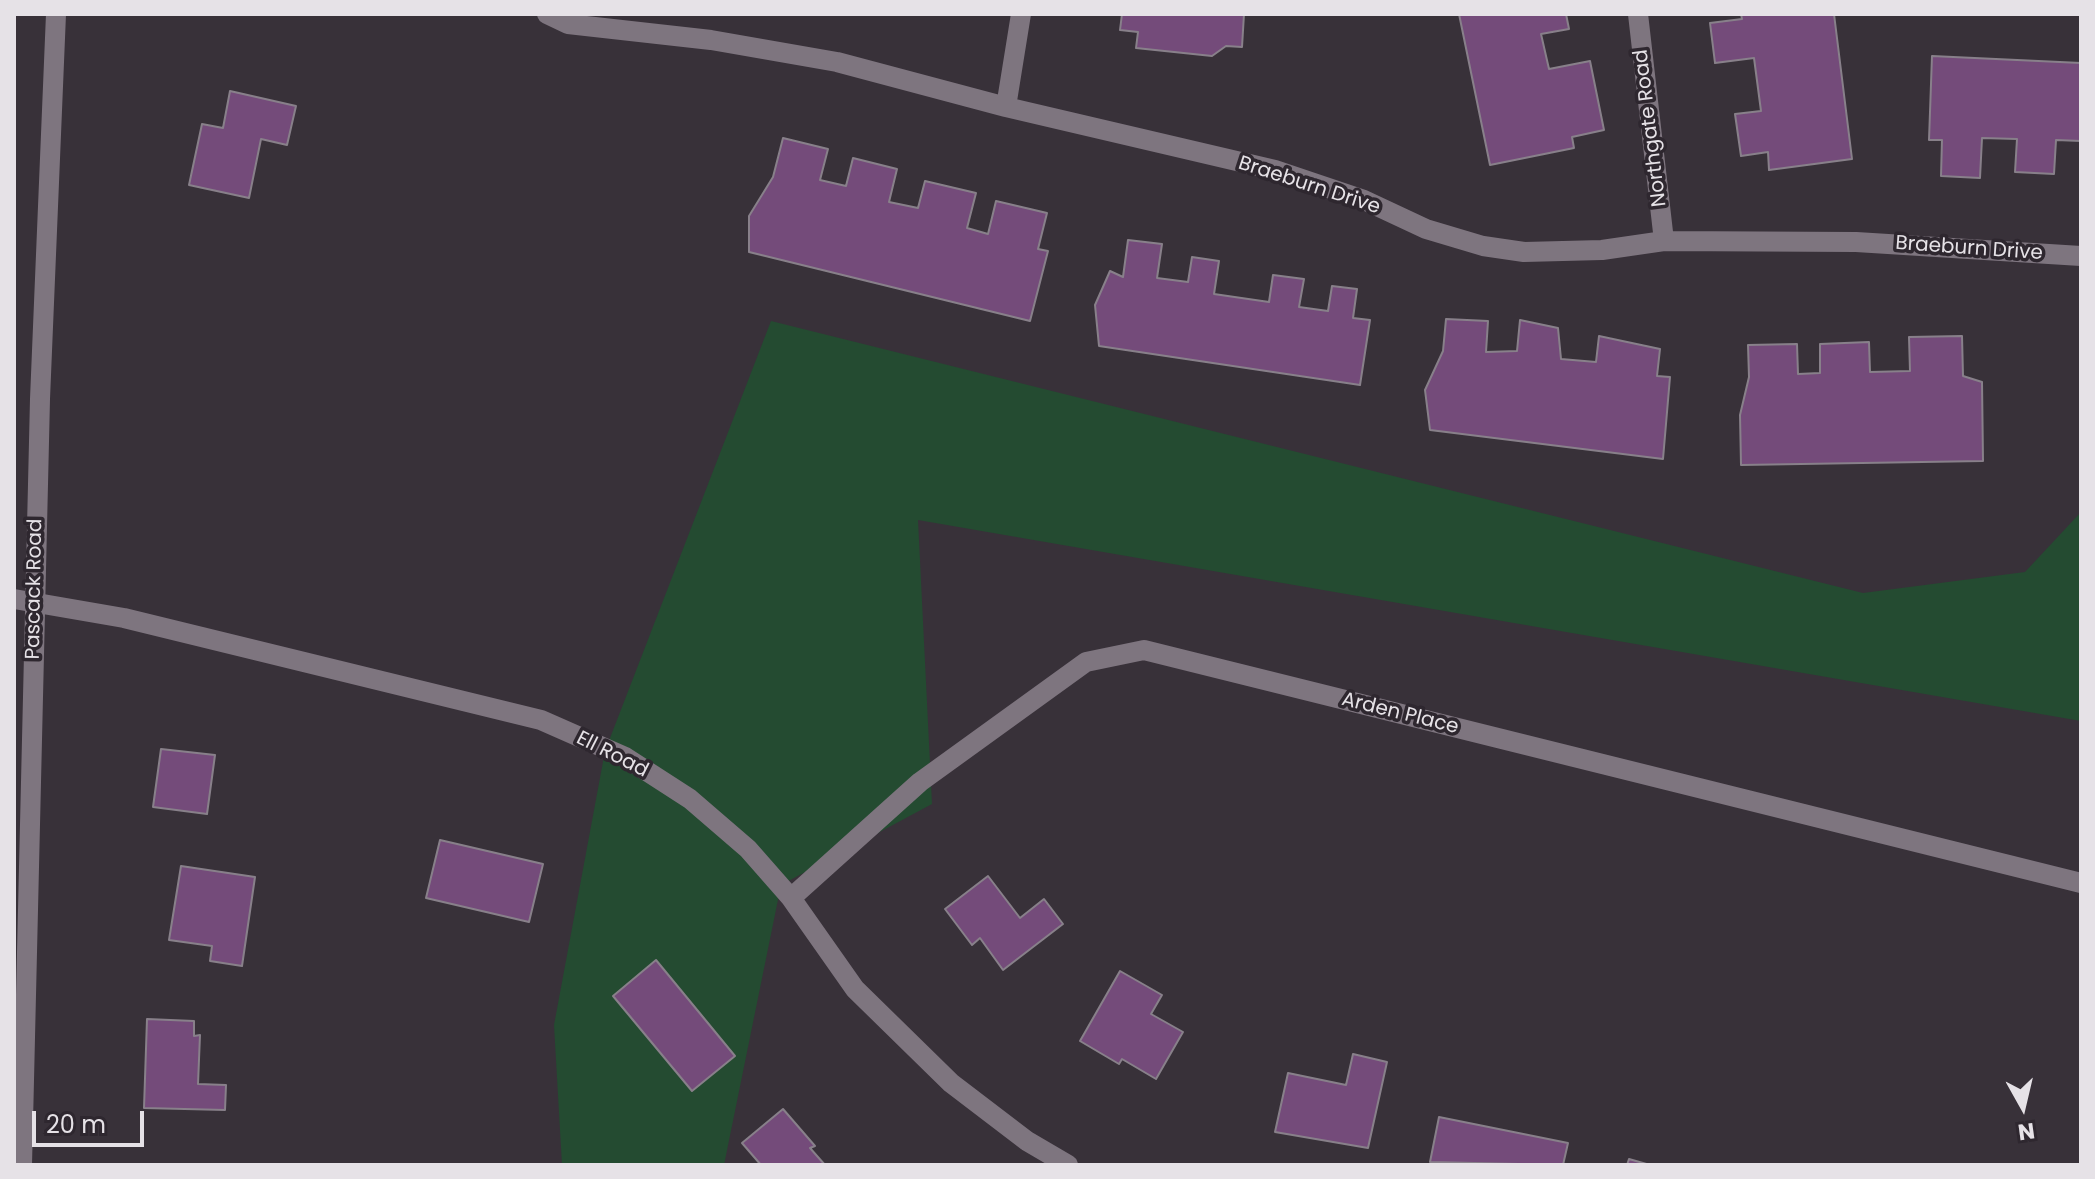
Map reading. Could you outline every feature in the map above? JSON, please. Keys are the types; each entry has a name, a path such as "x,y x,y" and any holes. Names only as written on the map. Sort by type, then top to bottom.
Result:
{"street":[{"name":"Pascack Road","path":"22,1165 35,602 56,14"},
{"name":"Braeburn Drive","path":"547,14 568,24 711,40 837,62 1006,107 1275,170 1364,200 1426,229 1483,246 1524,252 1602,250 1664,241 1856,242 2081,256"},
{"path":"1006,107 1021,14"},
{"name":"Northgate Road","path":"1638,14 1664,241"},
{"name":"Ell Road","path":"14,599 124,618 541,720 625,757 690,799 748,849 791,898 855,989 891,1028 956,1088 1027,1141 1068,1165"},
{"name":"Arden Place","path":"791,898 920,782 1086,662 1144,650 2081,883"}],"green space":[{"path":"771,321 1863,593 2025,572 2081,512 2081,721 918,520 932,804 781,885 724,1165 562,1165 554,1025 605,751"}],"building":[{"path":"1122,14 1244,14 1242,47 1226,46 1212,56 1136,48 1138,32 1120,30"},
{"path":"1459,14 1566,14 1569,29 1541,34 1549,69 1590,61 1604,130 1572,137 1574,148 1490,165"},
{"path":"1741,14 1834,14 1852,159 1769,170 1768,152 1741,156 1735,114 1761,111 1754,58 1715,63 1710,23 1742,19"},
{"path":"1932,56 2081,63 2081,141 2056,140 2054,174 2015,172 2017,139 1982,138 1980,178 1941,176 1942,140 1929,140"},
{"path":"230,91 296,106 287,145 261,139 249,198 189,185 202,124 223,128"},
{"path":"783,138 828,149 820,180 846,186 853,158 897,169 889,202 918,208 925,181 976,193 967,228 988,234 996,201 1047,213 1038,249 1048,251 1030,321 749,252 749,216 773,177"},
{"path":"1128,240 1162,244 1157,278 1188,282 1192,257 1219,261 1214,294 1269,302 1273,275 1304,279 1299,307 1328,311 1332,286 1357,289 1353,318 1370,320 1360,385 1099,346 1095,305 1110,271 1123,277"},
{"path":"1446,319 1488,321 1486,352 1517,351 1520,320 1558,328 1561,359 1596,362 1599,336 1660,349 1657,376 1670,377 1663,459 1430,430 1425,390 1443,351"},
{"path":"1962,336 1963,376 1982,382 1983,461 1741,465 1740,415 1749,377 1748,345 1797,344 1798,374 1820,373 1820,344 1869,342 1870,372 1910,371 1909,337"},
{"path":"161,749 215,755 207,814 153,807"},
{"path":"440,840 543,864 529,922 426,898"},
{"path":"181,866 255,877 242,966 210,961 212,946 169,940"},
{"path":"988,876 1020,918 1044,899 1063,924 1003,970 980,938 972,945 945,909"},
{"path":"656,960 735,1056 692,1091 613,996"},
{"path":"1120,971 1162,995 1151,1014 1183,1032 1156,1079 1122,1059 1119,1064 1080,1041"},
{"path":"147,1019 194,1021 194,1036 200,1035 198,1084 226,1085 225,1110 144,1108"},
{"path":"1353,1054 1387,1062 1368,1148 1275,1132 1288,1073 1346,1085"},
{"path":"783,1109 815,1146 810,1148 825,1165 761,1165 742,1143"},
{"path":"1439,1117 1568,1143 1563,1165 1430,1162"},
{"path":"1629,1159 1650,1165 1627,1165"}]}
